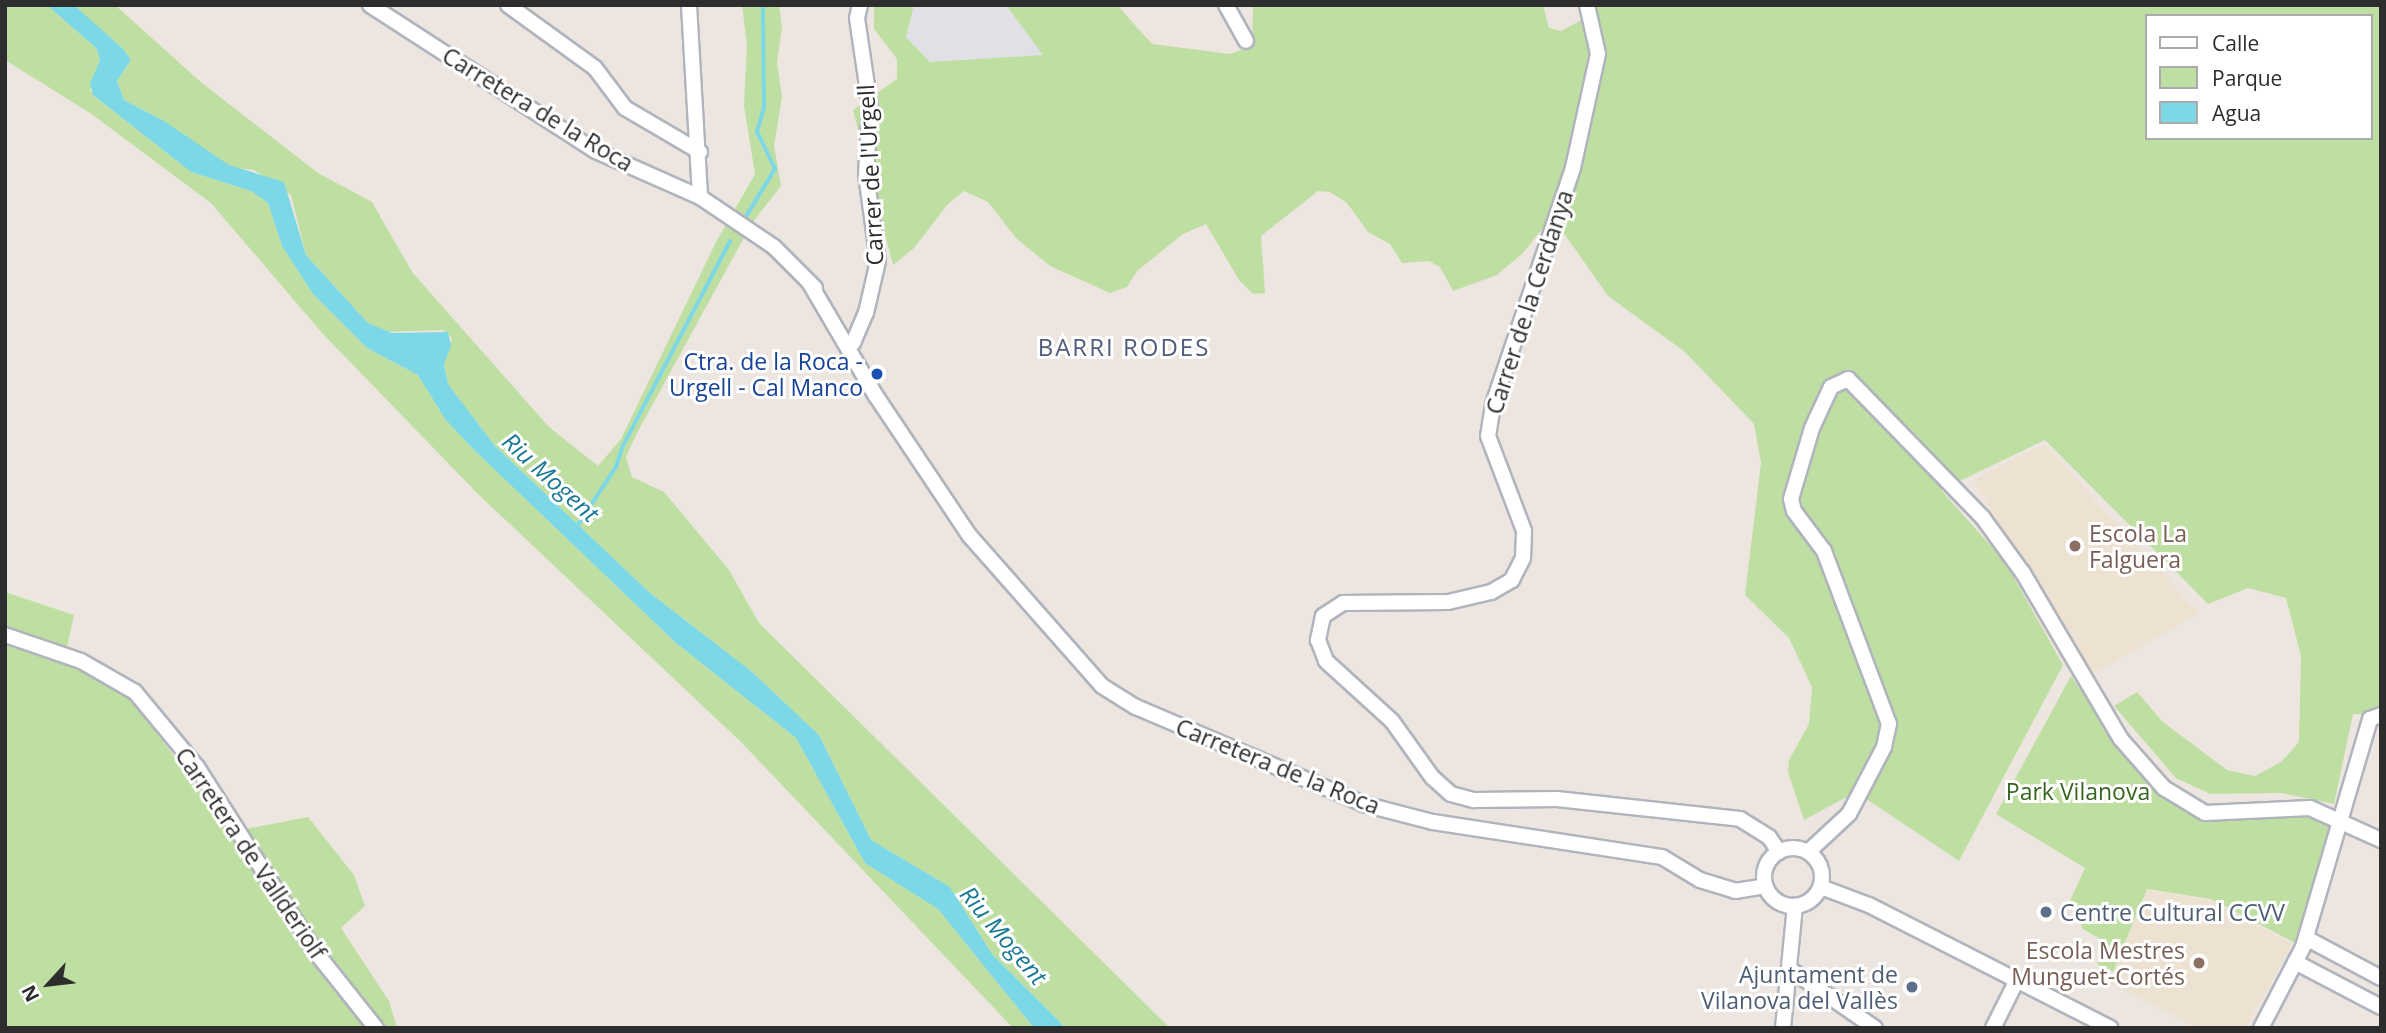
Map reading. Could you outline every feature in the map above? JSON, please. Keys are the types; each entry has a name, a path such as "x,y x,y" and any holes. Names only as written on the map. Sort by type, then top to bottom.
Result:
{"street":[{"name":"Carretera de la Roca","path":"370,5 596,151 700,197 774,247 824,296 908,440"},
{"path":"508,5 595,68 625,108 700,152"},
{"path":"689,5 700,152 700,197"},
{"name":"Carrer de l'Urgell","path":"853,342 866,313 878,261 866,175 870,106 857,18 860,5"},
{"path":"1226,5 1245,41"},
{"name":"Carrer de la Cerdanya","path":"1587,5 1598,54 1573,168 1493,405 1488,436 1524,531 1523,558 1512,580 1491,592 1448,602 1343,603 1323,616 1318,640 1326,661 1392,721 1432,776 1451,794 1474,800 1557,799 1740,819 1769,837 1779,852"},
{"name":"Carretera de la Roca","path":"809,282 876,396 908,440 969,535 1102,686 1136,707 1363,804 1433,822 1662,858 1700,880 1735,891 1766,886"},
{"path":"1808,852 1849,814 1884,747 1889,724 1824,551 1794,511 1790,499 1812,428 1831,387 1848,379 1983,518 2023,573 2120,738 2164,788 2205,813 2310,808 2381,840"},
{"name":"Carretera de Vallderiolf","path":"5,635 81,661 135,692 197,767 314,950 376,1028"},
{"path":"2261,1028 2306,938 2375,717"},
{"path":"1797,848 1808,852 1820,867 1821,887 1813,898 1796,906 1778,902 1766,886 1766,867 1779,852 1797,848"},
{"path":"1821,887 1869,905 2110,1028"},
{"path":"1783,1028 1796,906"},
{"path":"2306,938 2381,978"},
{"path":"2295,962 2381,1007"},
{"path":"1791,970 1875,1028"},
{"path":"1993,1028 2017,982"}],"shaded area":[{"path":"914,5 1006,5 1044,55 930,62 906,37"},
{"name":"Escola La Falguera","path":"2044,444 2199,613 2090,676 1973,480"},
{"name":"Escola Mestres Munguet-Cortés","path":"2147,890 2210,900 2292,944 2246,1028 2198,1028 2109,983"}],"green space":[{"path":"5,5 47,5 97,49 100,61 90,90 98,99 191,172 251,191 268,203 282,246 313,294 367,348 418,375 445,419 472,448 676,643 796,738 865,863 938,909 1034,1028 1013,1028 742,743 479,495 323,334 211,203 90,113 5,60"},
{"path":"74,5 115,5 202,83 318,173 372,202 412,272 549,427 598,466 621,439 716,242 755,174 744,106 747,45 742,5 779,5 782,27 777,62 782,97 774,146 781,186 752,223 637,433 626,457 632,477 664,492 729,570 759,623 1170,1028 1066,1028 992,954 950,887 871,840 819,735 751,671 650,593 495,446 448,384 444,363 452,338 443,330 385,332 368,323 306,255 291,195 254,170 235,168 211,155 164,121 124,100 117,81 131,60"},
{"path":"874,5 914,5 906,37 930,62 1043,55 1006,5 1117,5 1152,44 1230,54 1252,46 1253,5 1543,5 1549,28 1561,31 1587,17 1598,5 2381,5 2381,715 2353,714 2334,804 2281,793 2210,794 2176,778 2114,706 2137,692 2163,722 2227,770 2255,776 2281,762 2299,742 2301,656 2286,598 2248,588 2208,604 2045,440 1941,490 2005,562 2063,665 1959,861 1856,792 1804,820 1788,772 1789,760 1809,724 1812,687 1789,638 1745,595 1761,463 1754,424 1685,352 1608,296 1563,232 1542,229 1523,253 1497,275 1453,291 1440,267 1429,261 1402,263 1390,244 1368,232 1347,203 1330,192 1318,191 1261,236 1265,293 1253,294 1239,280 1206,224 1183,234 1137,271 1127,287 1110,293 1050,266 1016,238 988,202 964,191 948,204 914,248 893,265 853,110 897,79 897,59 874,29"},
{"path":"5,592 74,615 64,661 130,697 230,832 308,817 354,875 365,906 341,928 389,1001 397,1028 5,1028"},
{"name":"Park Vilanova","path":"2071,676 2115,741 2200,815 2305,811 2334,821 2303,947 2211,899 2147,889 2113,972 2097,964 2107,943 2083,929 2070,901 2085,868 1996,814"}],"water":[{"path":"47,5 74,5 123,49 131,60 117,81 124,100 164,121 229,165 284,182 306,255 368,323 392,333 448,332 451,346 444,364 448,384 495,446 650,593 751,671 819,735 871,840 950,887 992,954 1066,1028 1034,1028 938,909 865,863 796,738 676,643 472,448 445,419 418,375 367,348 313,294 282,246 268,203 251,191 191,172 93,95 90,83 100,61 97,49"}],"waterway":[{"path":"747,215 775,169 757,132 764,108 763,5"},
{"name":"Riu Mogent","path":"576,528 616,467 623,446 730,241"}],"place":[{"name":"Ctra. de la Roca - Urgell - Cal Manco","path":"877,374"},
{"name":"Escola La Falguera","path":"2075,546"},
{"name":"Centre Cultural CCVV","path":"2046,912"},
{"name":"Escola Mestres Munguet-Cortés","path":"2199,963"},
{"name":"Ajuntament de Vilanova del Vallès","path":"1912,987"}],"district":[{"name":"BARRI RODES","path":"1124,347"}]}
